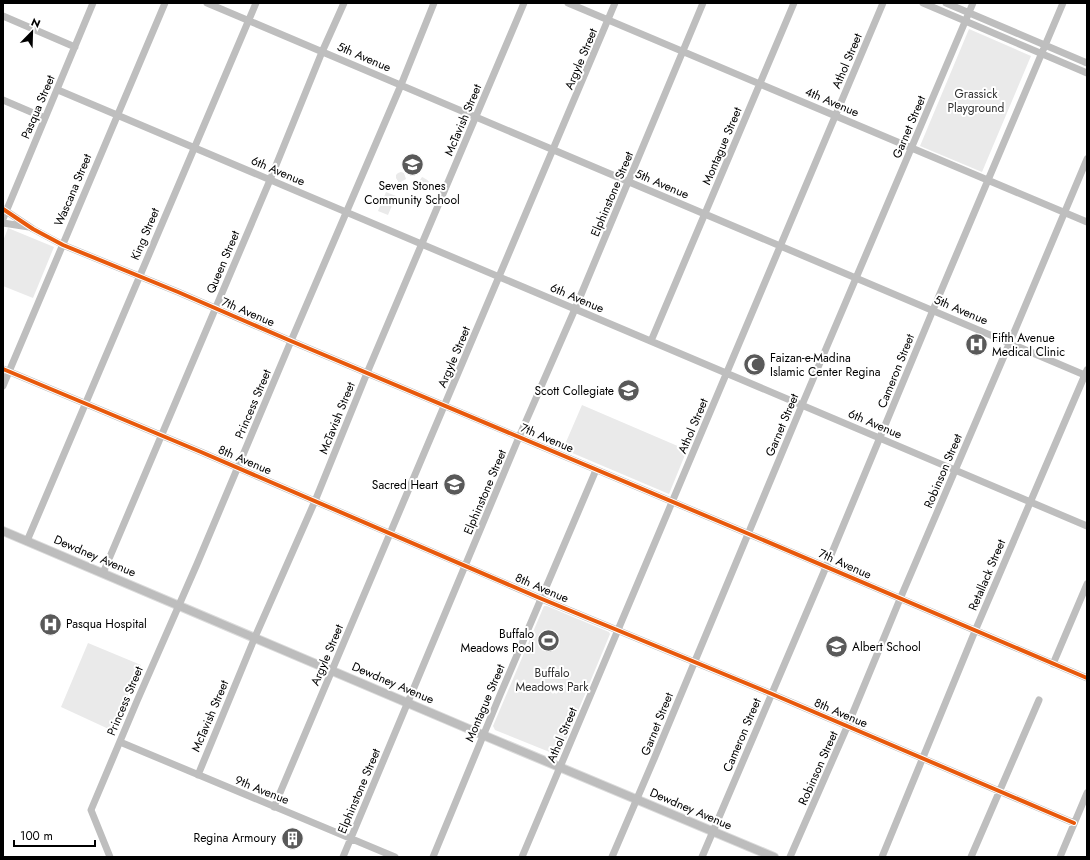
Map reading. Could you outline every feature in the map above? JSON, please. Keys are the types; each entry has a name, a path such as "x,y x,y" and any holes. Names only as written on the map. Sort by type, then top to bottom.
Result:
{"main road":[{"name":"Dewdney Avenue","path":"3,531 774,857"}],"street":[{"name":"Pasqua Street","path":"3,219 5,210 58,90 93,3"},
{"name":"Wascana Street","path":"3,386 6,371 63,245 165,3"},
{"name":"5th Avenue","path":"207,3 856,278 1086,373"},
{"name":"King Street","path":"27,541 256,3"},
{"name":"Queen Street","path":"103,573 344,3"},
{"name":"Princess Street","path":"110,857 91,810 401,85 434,3"},
{"name":"McTavish Street","path":"198,775 524,3"},
{"name":"4th Avenue","path":"568,3 1087,222"},
{"name":"Argyle Street","path":"274,807 615,3"},
{"name":"Elphinstone Street","path":"343,857 704,3"},
{"name":"Montague Street","path":"651,341 794,3"},
{"name":"Athol Street","path":"522,857 883,3"},
{"path":"923,3 1087,73"},
{"path":"946,3 1087,63"},
{"name":"Garnet Street","path":"612,857 973,3"},
{"name":"Cameron Street","path":"702,857 826,567 1063,3"},
{"path":"3,16 75,47"},
{"name":"6th Avenue","path":"58,90 1087,526"},
{"path":"3,100 45,118"},
{"name":"Robinson Street","path":"790,857 847,727 1087,159"},
{"name":"7th Avenue","path":"5,210 30,228 63,245 1087,678"},
{"path":"3,224 30,228"},
{"name":"8th Avenue","path":"6,371 1074,823"},
{"name":"Retallack Street","path":"882,857 975,631 1086,373"},
{"name":"Montague Street","path":"433,857 483,735 596,470"},
{"path":"1053,664 1087,584"},
{"path":"972,857 1039,700"},
{"name":"9th Avenue","path":"120,742 395,857"},
{"path":"1060,857 1087,793"}],"green space":[{"name":"Grassick Playground","path":"969,29 1031,56 982,172 920,146"},
{"path":"401,172 404,173 406,179 399,183 396,175"},
{"path":"422,177 430,184 430,188 427,191 418,183"},
{"path":"386,192 396,196 388,215 378,211"},
{"path":"8,228 54,247 33,298 3,286 3,241"},
{"path":"582,405 687,450 669,494 563,449"},
{"name":"Buffalo Meadows Park","path":"544,606 609,632 610,634 561,752 557,755 495,730 493,726"},
{"path":"88,643 141,665 113,731 61,707"}],"shaded area":[{"name":"Buffalo Meadows Pool","path":"547,630 558,635 551,652 540,647"}],"cycle path":[{"path":"3,209 33,229 63,245 178,292 1087,678"},
{"path":"3,369 201,452 542,599 772,694 1074,823"}],"place":[{"name":"Seven Stones Community School","path":"412,165"},
{"name":"Fifth Avenue Medical Clinic","path":"977,345"},
{"name":"Faizan-e-Madina Islamic Center Regina","path":"755,365"},
{"name":"Scott Collegiate","path":"629,391"},
{"name":"Sacred Heart","path":"454,485"},
{"name":"Pasqua Hospital","path":"50,624"},
{"name":"Buffalo Meadows Pool","path":"549,641"},
{"name":"Albert School","path":"836,647"},
{"name":"Regina Armoury","path":"292,838"}]}
